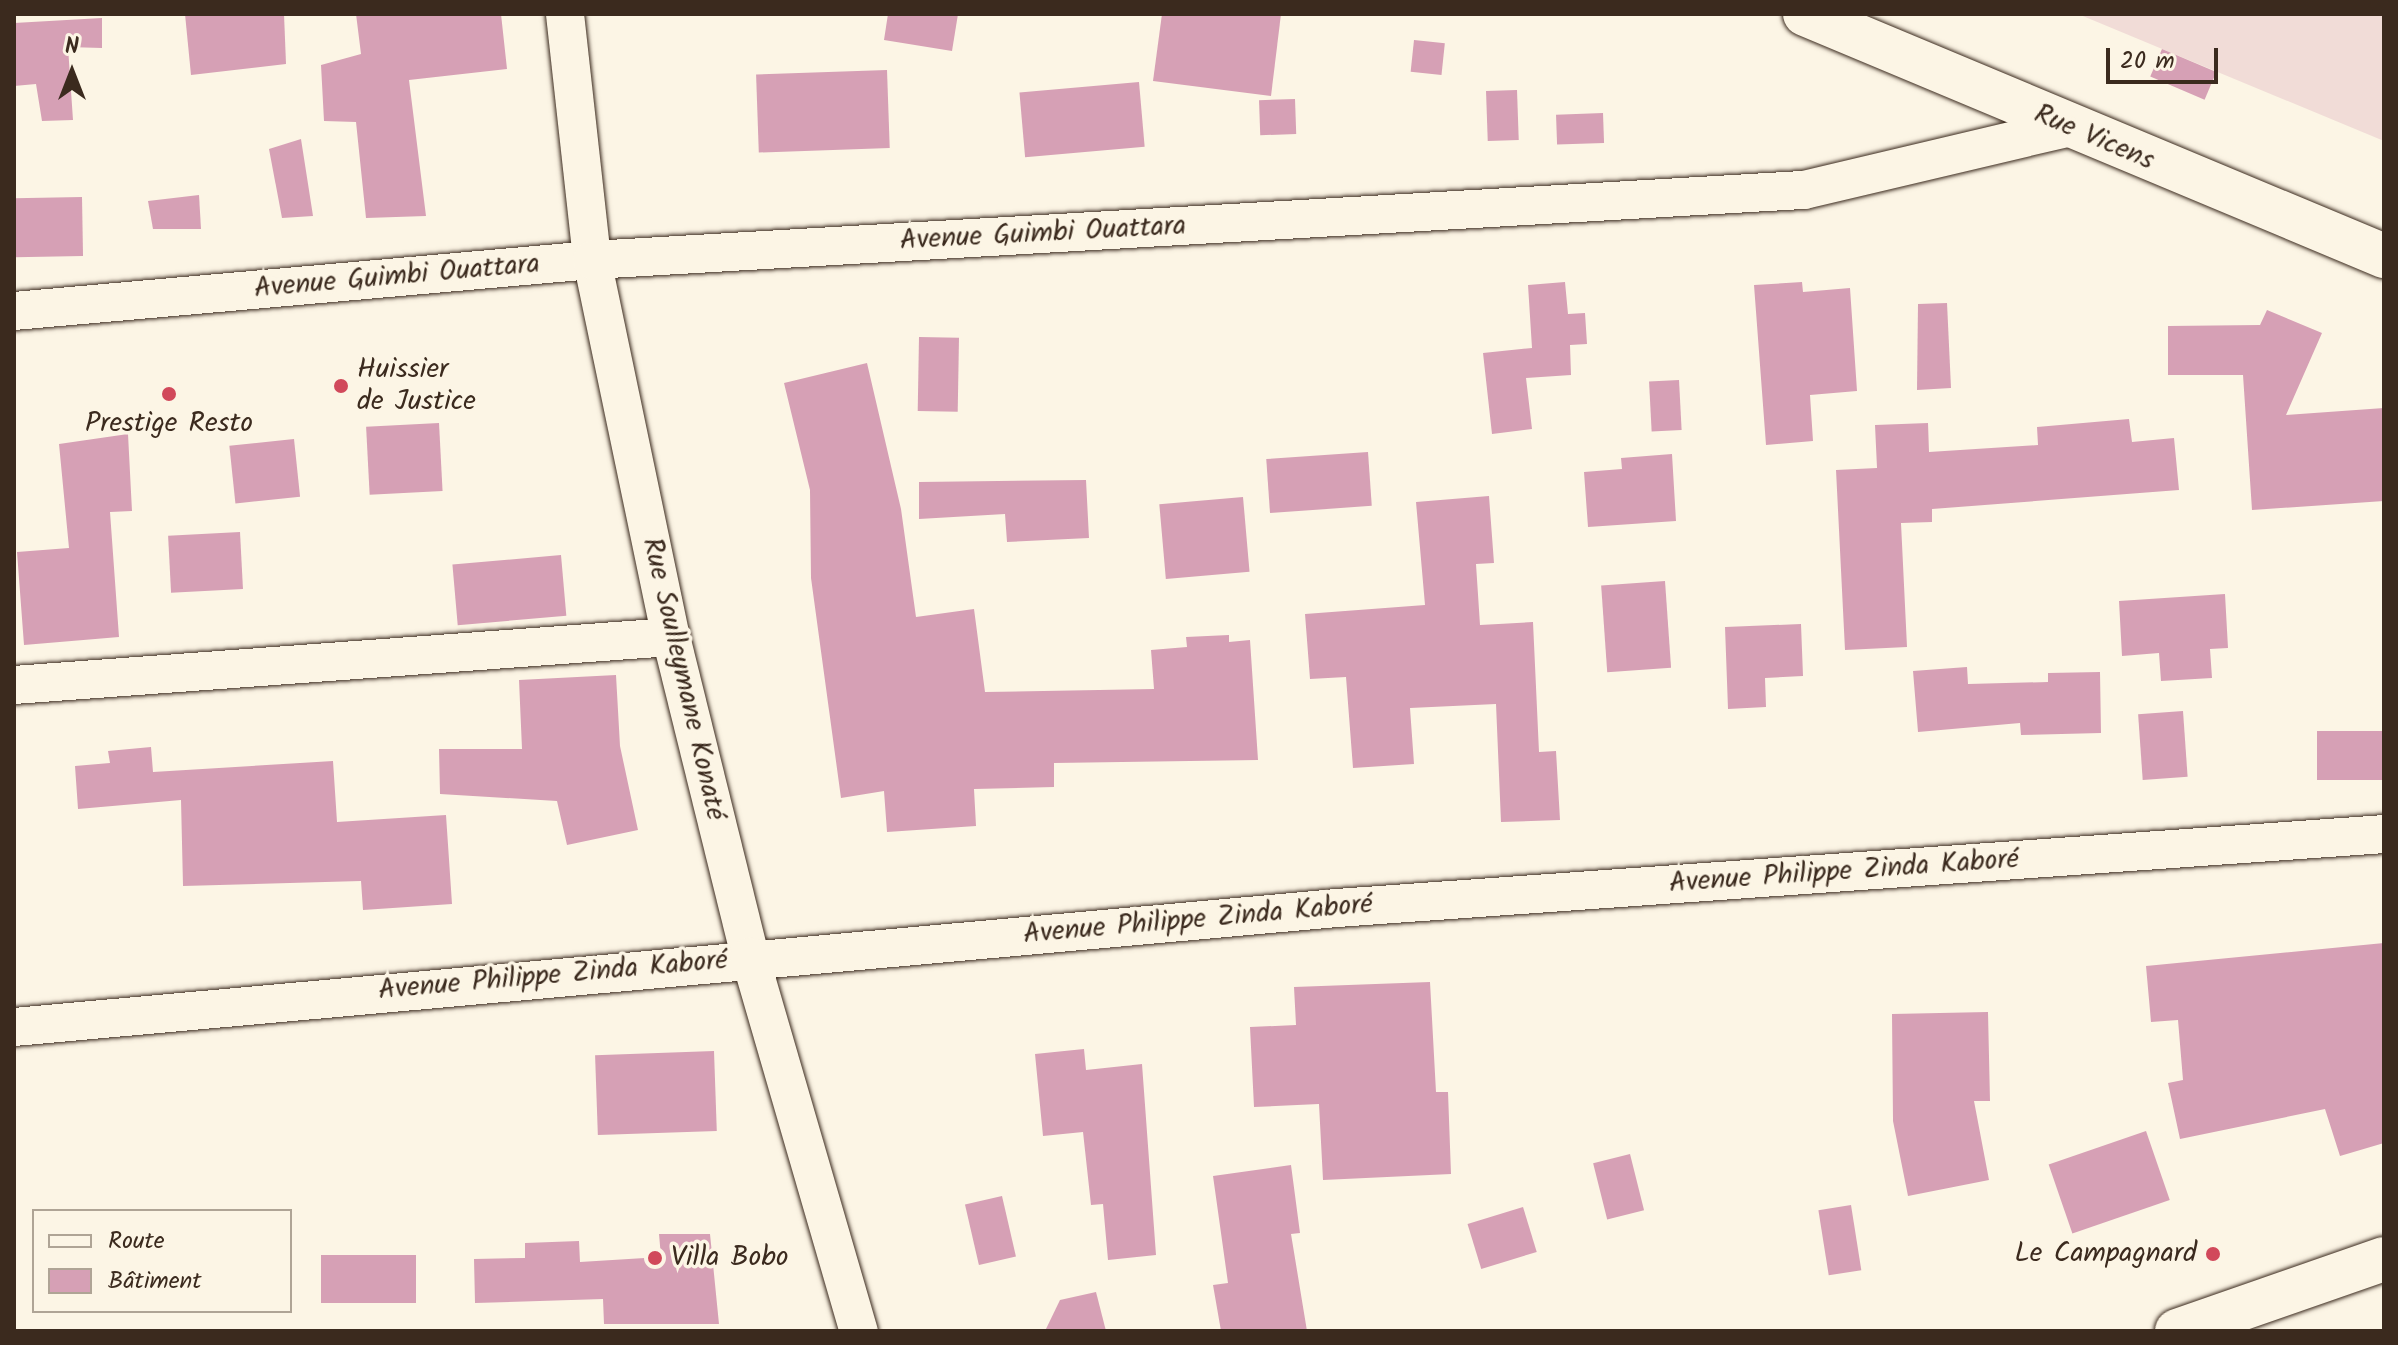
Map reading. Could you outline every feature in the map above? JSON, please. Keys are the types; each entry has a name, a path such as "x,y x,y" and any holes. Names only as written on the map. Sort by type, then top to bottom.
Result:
{"main road":[{"name":"Rue Vicens","path":"1805,14 2067,128 2384,256"},
{"path":"2177,1331 2384,1259"}],"street":[{"name":"Rue Soulleymane Konaté","path":"565,14 592,260 671,637 750,957 859,1331"},
{"name":"Avenue Guimbi Ouattara","path":"14,311 592,260 1804,190 2067,128"},
{"path":"14,685 671,637"},
{"name":"Avenue Philippe Zinda Kaboré","path":"14,1027 750,957 1337,908 2384,834"}],"shaded area":[{"path":"2078,14 2384,14 2384,141"}],"building":[{"path":"185,14 284,14 286,64 191,75"},
{"path":"356,14 501,14 507,69 409,80 426,216 366,218 356,122 324,121 321,65 361,54"},
{"path":"888,14 958,14 952,51 884,40"},
{"path":"1162,14 1281,14 1271,96 1153,81"},
{"path":"102,18 102,48 68,47 73,120 42,121 36,84 14,86 14,23"},
{"path":"1414,40 1445,43 1441,75 1411,72"},
{"path":"2162,49 2216,72 2205,100 2150,77"},
{"path":"887,70 890,148 759,153 756,75"},
{"path":"1139,82 1145,147 1025,157 1019,92"},
{"path":"1517,90 1519,140 1488,141 1486,91"},
{"path":"1295,99 1296,134 1260,135 1259,100"},
{"path":"1603,113 1604,143 1557,145 1556,115"},
{"path":"301,139 313,216 282,218 269,149"},
{"path":"199,195 201,229 153,229 148,201"},
{"path":"82,197 83,256 15,257 14,198"},
{"path":"1565,282 1568,314 1585,313 1587,344 1570,345 1571,375 1526,378 1532,429 1492,434 1483,353 1532,348 1528,285"},
{"path":"1802,282 1803,292 1850,288 1857,391 1810,395 1813,441 1766,445 1754,285"},
{"path":"1947,303 1951,388 1917,390 1918,304"},
{"path":"2267,310 2322,333 2286,415 2384,408 2384,501 2252,510 2243,375 2168,375 2168,326 2260,325"},
{"path":"919,337 959,338 958,412 918,411"},
{"path":"867,363 901,509 916,617 974,609 985,692 1154,689 1151,650 1187,647 1186,637 1229,635 1229,642 1250,640 1258,760 1054,763 1054,787 974,789 976,826 887,832 884,791 841,798 811,578 810,490 784,383"},
{"path":"1679,380 1682,430 1652,432 1649,382"},
{"path":"2129,419 2132,442 2174,438 2179,490 1932,509 1932,522 1901,523 1907,647 1845,650 1836,470 1877,468 1875,425 1928,423 1929,452 2038,445 2037,427"},
{"path":"439,423 443,491 370,495 366,427"},
{"path":"128,434 132,511 110,512 119,637 24,645 17,552 69,548 59,444"},
{"path":"294,439 300,497 235,503 229,446"},
{"path":"1368,452 1372,506 1270,513 1266,459"},
{"path":"1672,454 1676,521 1588,527 1584,472 1622,469 1621,458"},
{"path":"1086,480 1089,538 1007,542 1005,514 919,519 919,482"},
{"path":"1489,496 1494,563 1476,564 1480,625 1533,622 1539,752 1556,751 1560,820 1501,822 1496,704 1410,708 1414,764 1353,768 1346,677 1310,679 1305,614 1425,605 1416,502"},
{"path":"1243,497 1250,572 1166,579 1159,504"},
{"path":"240,532 243,589 171,593 168,536"},
{"path":"561,555 566,616 458,625 452,564"},
{"path":"1665,581 1671,668 1607,672 1601,585"},
{"path":"2225,594 2228,648 2210,649 2212,678 2161,681 2159,653 2122,656 2119,601"},
{"path":"1801,624 1803,676 1765,678 1766,707 1728,709 1725,627"},
{"path":"1967,667 1968,684 2048,682 2048,673 2100,672 2101,733 2021,735 2020,723 1918,732 1913,671"},
{"path":"616,675 620,746 638,830 567,845 557,801 440,794 439,749 522,749 519,680"},
{"path":"2183,711 2188,777 2143,780 2138,714"},
{"path":"2317,731 2384,731 2384,780 2317,780"},
{"path":"151,747 153,772 333,761 337,822 446,815 452,904 363,910 361,881 183,886 181,800 78,809 75,766 110,763 108,751"},
{"path":"2384,943 2384,1143 2340,1156 2325,1109 2180,1139 2168,1083 2183,1080 2178,1020 2151,1022 2146,966"},
{"path":"1430,982 1436,1092 1448,1092 1451,1174 1323,1180 1319,1104 1254,1107 1250,1027 1296,1025 1294,987"},
{"path":"1988,1012 1990,1101 1974,1101 1989,1180 1908,1196 1893,1121 1892,1014"},
{"path":"1084,1049 1086,1070 1142,1064 1156,1255 1108,1260 1103,1204 1091,1205 1083,1132 1043,1136 1035,1054"},
{"path":"714,1051 717,1131 598,1135 595,1055"},
{"path":"2146,1131 2170,1200 2072,1234 2049,1165"},
{"path":"1630,1154 1644,1210 1607,1219 1593,1163"},
{"path":"1291,1165 1300,1233 1291,1234 1307,1331 1221,1331 1213,1285 1228,1283 1213,1176"},
{"path":"1002,1196 1016,1256 979,1265 965,1205"},
{"path":"1851,1205 1861,1270 1829,1275 1818,1210"},
{"path":"1523,1207 1537,1252 1481,1269 1468,1224"},
{"path":"659,1234 710,1234 719,1324 604,1324 603,1299 475,1303 474,1259 525,1258 525,1243 579,1241 580,1262 661,1257"},
{"path":"321,1255 416,1255 416,1303 321,1303"},
{"path":"1096,1292 1106,1331 1045,1331 1060,1300"}],"place":[{"name":"Huissier de Justice","path":"341,386"},
{"name":"Prestige Resto","path":"169,394"},
{"name":"Le Campagnard","path":"2213,1254"},
{"name":"Villa Bobo","path":"655,1258"}]}
